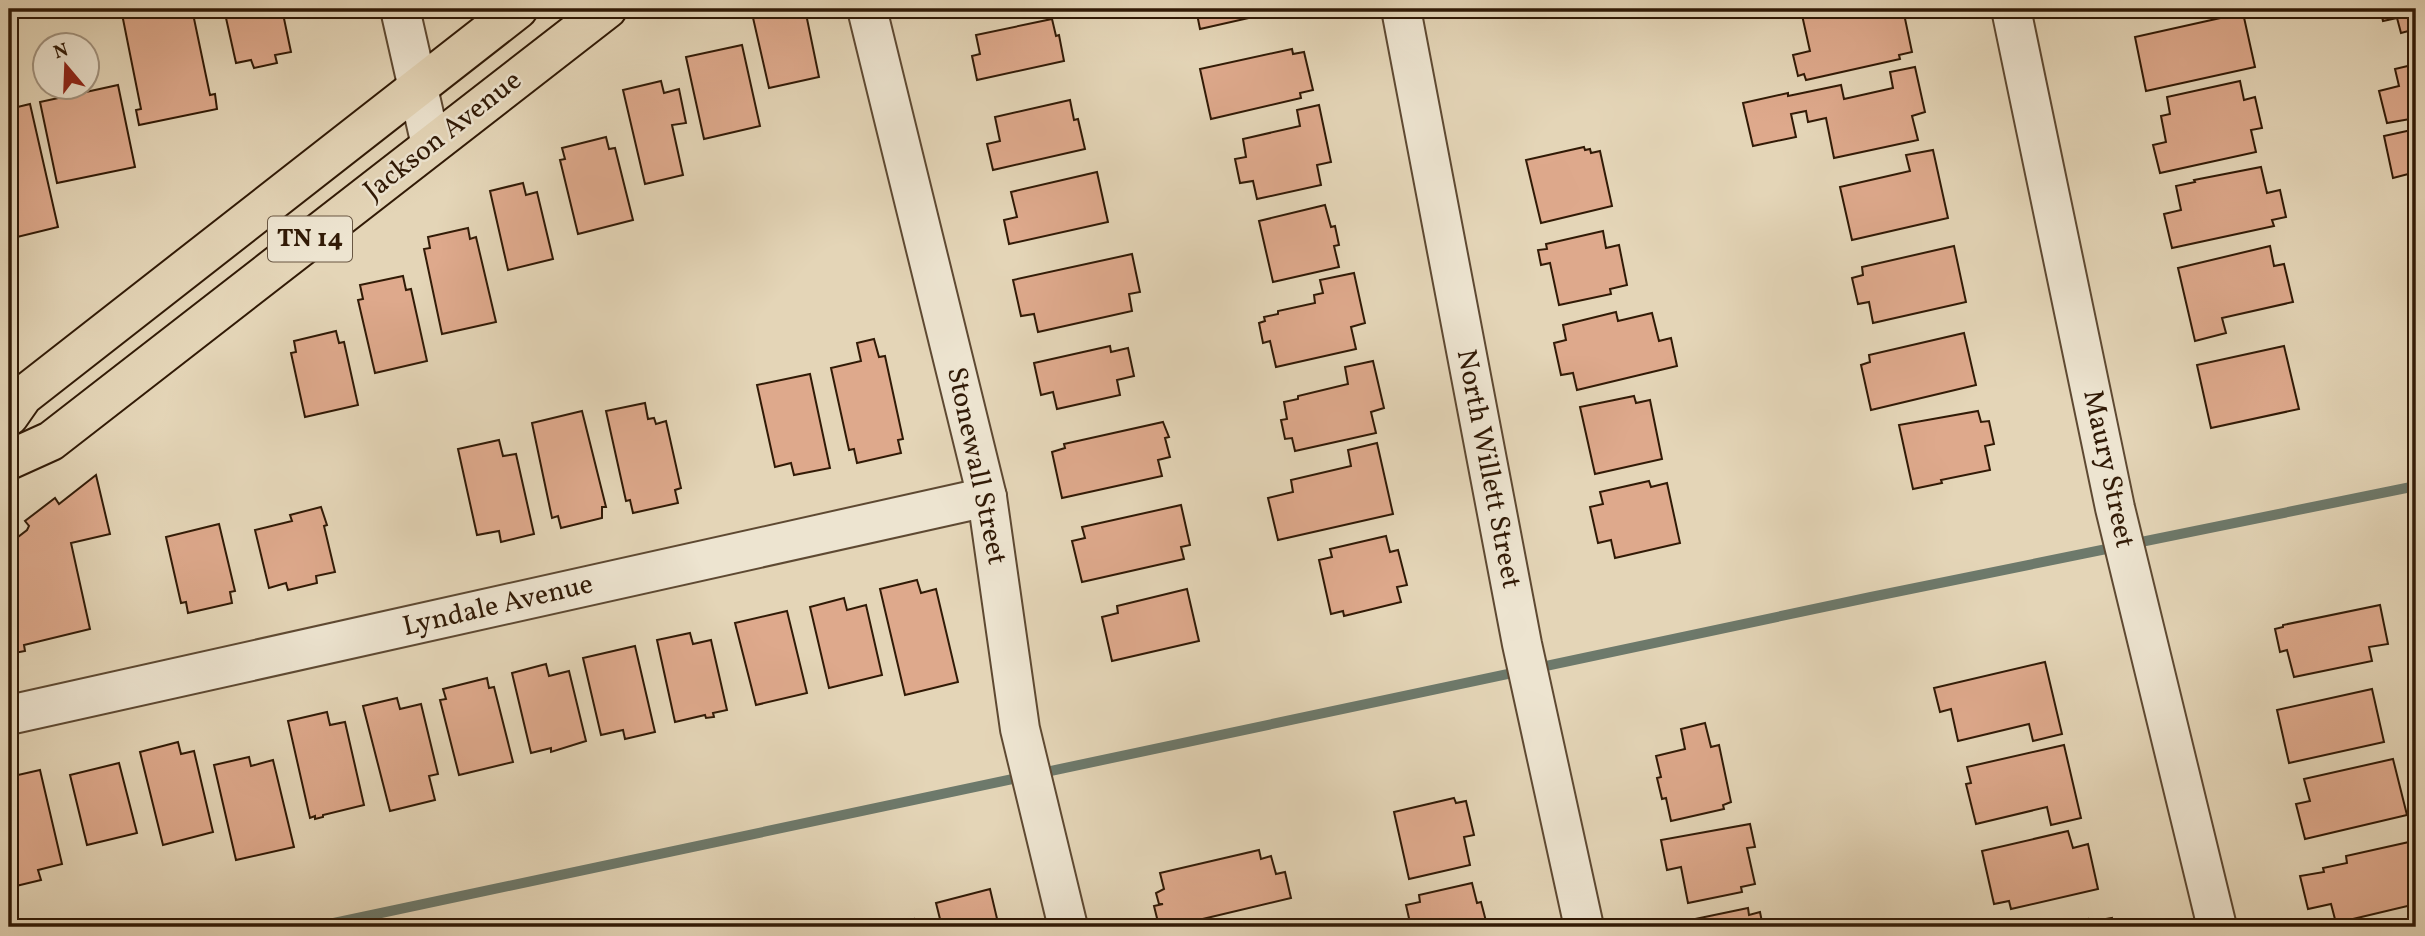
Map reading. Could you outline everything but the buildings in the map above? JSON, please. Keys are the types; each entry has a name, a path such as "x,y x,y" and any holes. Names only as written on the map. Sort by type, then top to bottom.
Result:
{"main road":[{"name":"Jackson Avenue","path":"9,416 23,396 417,85 518,9"},
{"name":"Jackson Avenue","path":"9,460 51,441 607,9"}],"street":[{"path":"400,9 431,145"},
{"name":"Stonewall Street","path":"867,9 987,497 1020,729 1068,927"},
{"name":"North Willett Street","path":"1401,9 1522,644 1584,927"},
{"name":"Maury Street","path":"2011,9 2115,508 2217,927"},
{"name":"Lyndale Avenue","path":"9,715 987,497"}],"waterway":[{"path":"315,927 1871,597 2416,486"}]}
